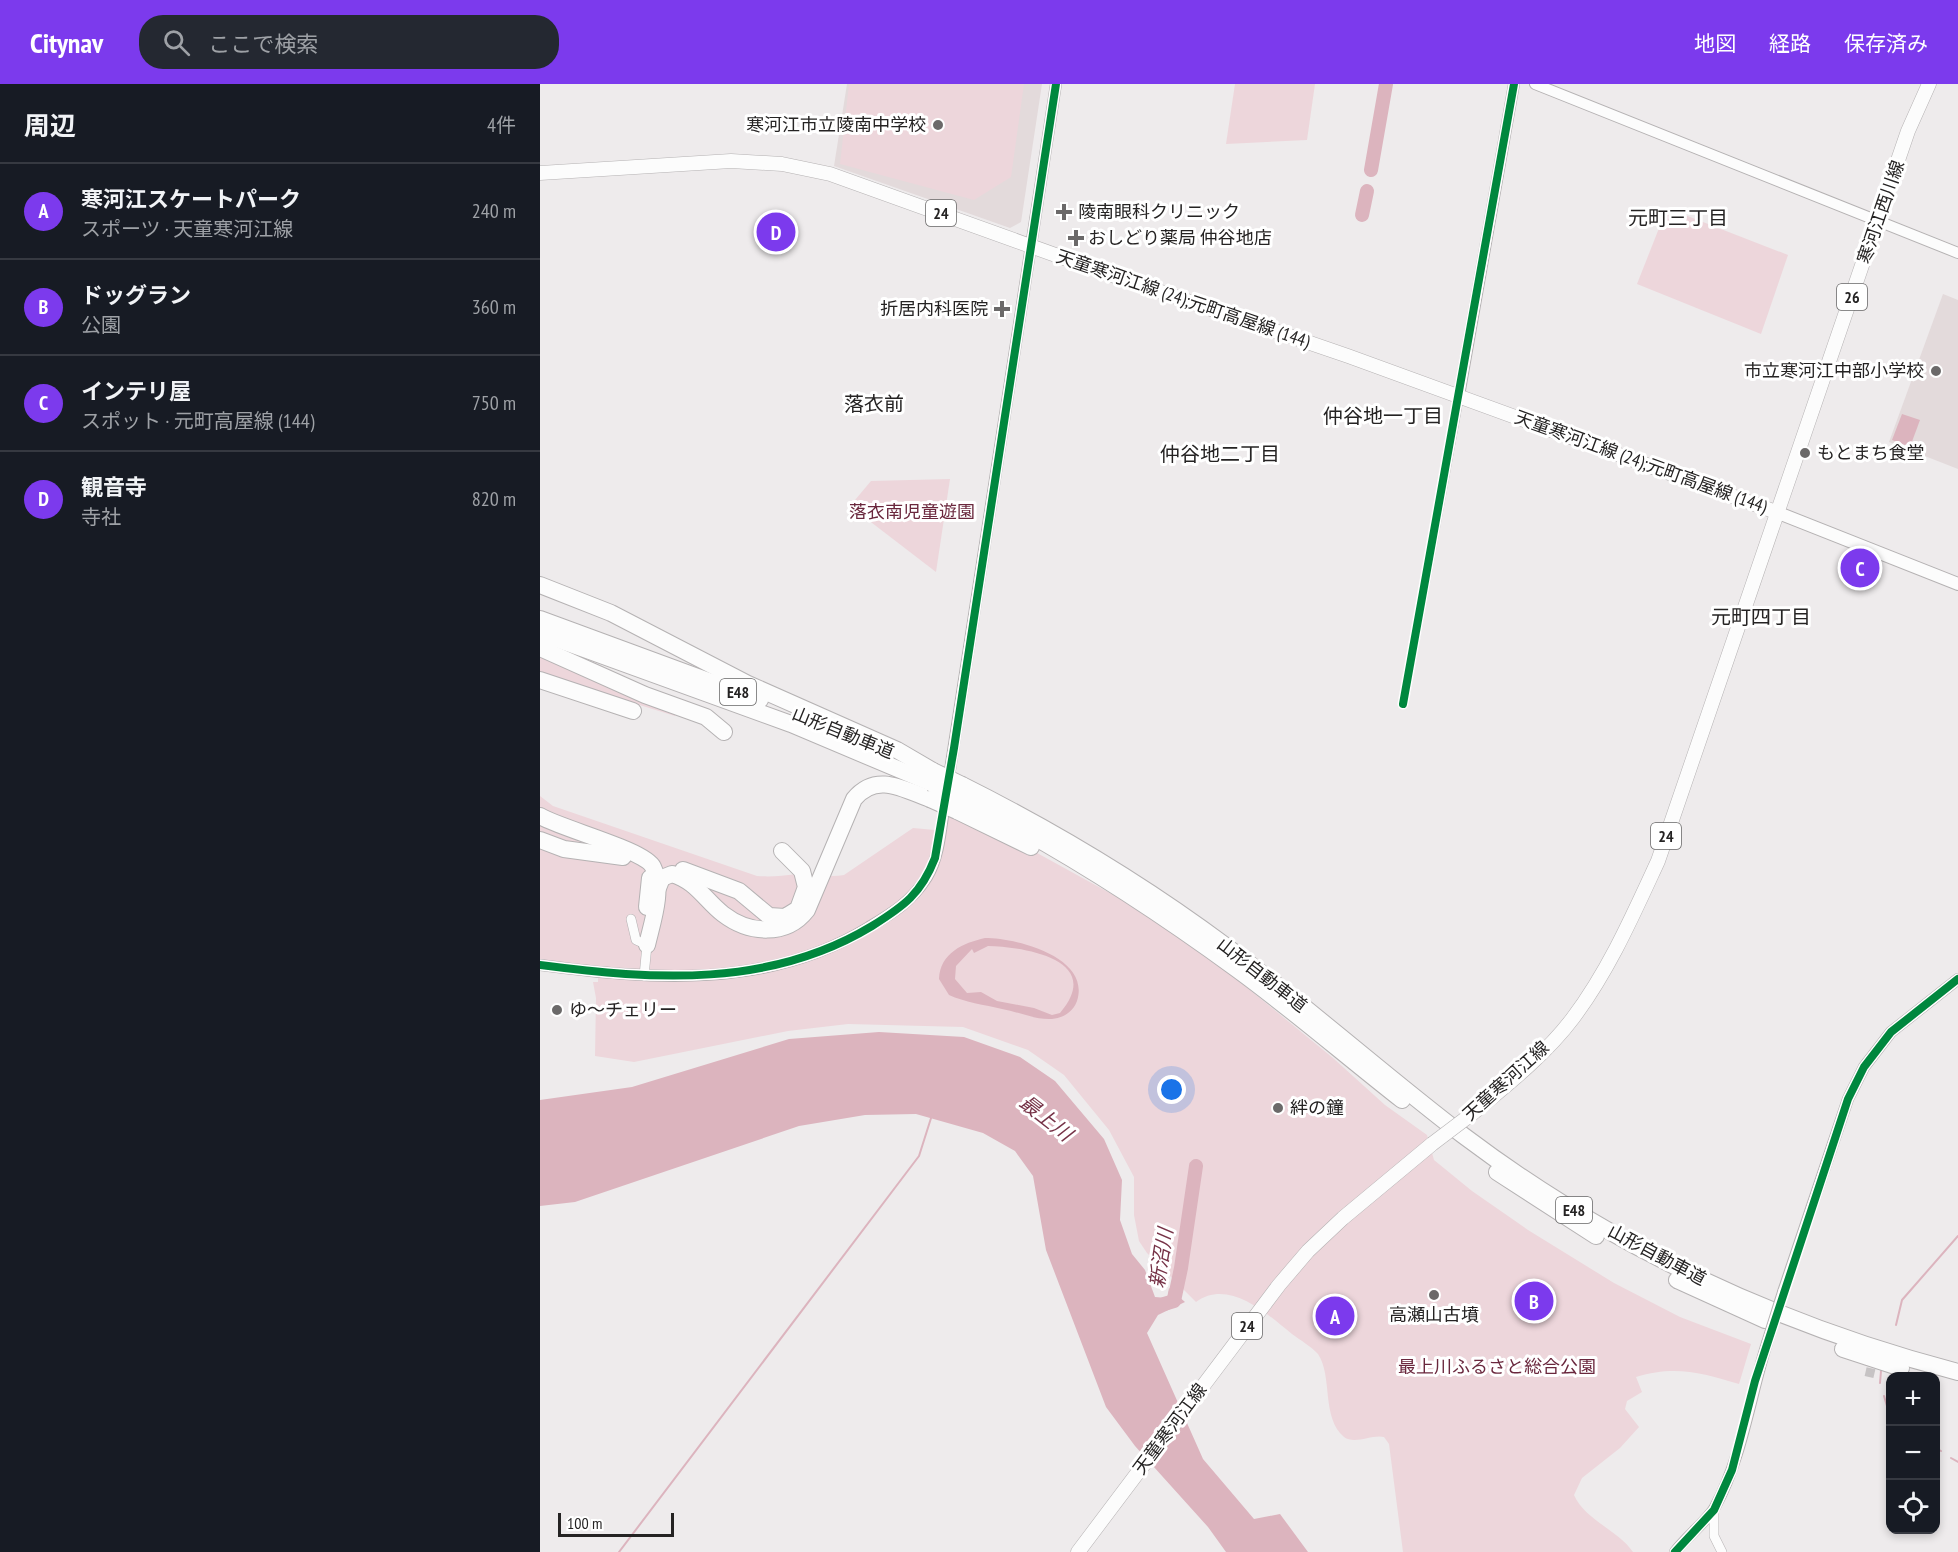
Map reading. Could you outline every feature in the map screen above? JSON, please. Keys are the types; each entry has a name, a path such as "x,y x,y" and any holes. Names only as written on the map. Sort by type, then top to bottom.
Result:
{"highway":[{"path":"540,585 559,590 611,613 748,684 897,750 931,785"},
{"name":"山形自動車道","path":"540,619 795,713 931,785"},
{"name":"山形自動車道","path":"540,633 791,724 931,785 1121,874 1465,1137 1602,1227 1682,1270 1789,1318 1865,1345 1958,1372"},
{"path":"540,648 645,695 706,717 724,732"},
{"path":"540,680 633,711"},
{"path":"652,900 662,878 672,874 693,883 724,915 740,924 768,930 786,928 801,918 807,910 854,799 860,792 873,785 931,785"},
{"name":"山形自動車道","path":"959,798 1062,852 1222,951"},
{"path":"540,816 644,857 654,870"},
{"path":"540,840 564,849 624,857 639,864 645,874 652,900"},
{"path":"647,945 652,900 649,879 654,870 663,865 672,866 740,891 769,916 784,917 798,909 806,886 802,871 782,851"},
{"name":"山形自動車道","path":"1240,964 1457,1144 1553,1210 1598,1237 1728,1305 1864,1357 1914,1372"},
{"path":"1940,1379 1958,1384"}],"main road":[{"name":"寒河江西川線","path":"1776,512 1879,221 1908,131 1929,84"},
{"name":"天童寒河江線 (24);元町高屋線 (144)","path":"540,173 731,161 782,164 830,174 1031,247 1348,356 1776,512"},
{"path":"1776,512 1958,584"},
{"name":"天童寒河江線","path":"1078,1552 1279,1285 1308,1251 1391,1178 1473,1113 1528,1065 1572,1020 1624,935 1658,861 1776,512"}],"street":[{"path":"540,965 644,976 688,977 745,973 826,949 856,935 910,901 929,875 935,858 948,781 1056,84"},
{"path":"1403,704 1514,84"},
{"path":"1535,84 1958,253"},
{"path":"631,919 636,940 647,945 644,976"},
{"path":"1675,1552 1714,1510 1732,1470 1783,1292 1848,1098 1863,1067 1891,1032 1958,979"},
{"path":"1714,1510 1714,1536 1722,1552"}],"shaded area":[{"name":"寒河江市立陵南中学校","path":"847,84 1042,84 1021,222 1010,228 834,166"},
{"name":"市立寒河江中部小学校","path":"1943,294 1958,300 1958,469 1889,442"}],"green space":[{"name":"寒河江市立陵南中学校","path":"849,84 1024,84 1011,177 974,200 840,164"},
{"path":"1235,84 1315,84 1307,140 1226,144"},
{"path":"1667,208 1788,255 1761,334 1637,284"},
{"name":"落衣南児童遊園","path":"950,479 936,572 850,506 871,481"},
{"path":"540,654 676,713 675,716 540,674"},
{"name":"最上川ふるさと総合公園","path":"540,796 553,806 757,876 844,875 913,828 946,831 949,815 1028,848 1137,908 1233,976 1333,1058 1385,1105 1427,1135 1434,1160 1472,1191 1528,1230 1614,1283 1680,1317 1751,1344 1739,1384 1676,1371 1663,1371 1636,1377 1642,1392 1627,1401 1625,1409 1639,1427 1620,1448 1582,1478 1574,1495 1586,1511 1619,1537 1633,1552 1403,1552 1389,1444 1384,1437 1353,1440 1344,1437 1337,1429 1332,1419 1322,1363 1318,1354 1309,1346 1259,1309 1234,1296 1221,1294 1196,1302 1147,1253 1139,1241 1134,1215 1134,1177 1109,1130 1064,1075 1028,1050 963,1027 848,1024 788,1031 634,1062 595,1056 596,998 593,982 598,982 598,969 540,960"}],"water":[{"path":"1902,414 1920,420 1910,447 1892,440"},
{"path":"999,939 1032,946 1062,962 1073,973 1078,986 1077,1001 1073,1008 1060,1017 1046,1019 949,995 939,979 944,962 961,946 977,940","holes":["988,946 1039,954 1055,960 1067,969 1073,980 1071,995 1060,1013 1052,1015 1034,1008 997,1001 981,992 967,993 955,979 956,966 972,949 974,953"]},
{"name":"最上川","path":"879,1032 964,1037 1020,1057 1055,1081 1104,1139 1122,1180 1120,1220 1132,1254 1145,1270 1155,1297 1167,1298 1169,1288 1185,1302 1158,1315 1147,1333 1203,1459 1254,1519 1280,1514 1308,1552 1226,1552 1208,1527 1135,1446 1106,1407 1046,1250 1033,1176 1015,1151 983,1133 916,1114 865,1115 799,1126 575,1202 540,1206 540,1100 632,1087 789,1039"}],"waterway":[{"name":"新沼川","path":"1371,170 1386,84"},
{"name":"新沼川","path":"1362,215 1367,191"},
{"path":"619,1552 919,1156 932,1115"},
{"name":"新沼川","path":"1164,1304 1174,1301 1196,1166"},
{"path":"1896,1325 1902,1300 1958,1236"},
{"path":"1880,1383 1881,1371"},
{"path":"1884,1396 1886,1403"},
{"path":"1951,1458 1958,1462"}],"tunnel":[{"path":"1869,1377 1878,1338"}],"cycle path":[{"path":"540,965 668,976 752,970 793,960 833,946 872,926 902,905 924,881 935,858 954,748 1056,84"},
{"path":"1403,704 1514,84"},
{"path":"1675,1552 1714,1510 1732,1470 1755,1381 1848,1099 1864,1067 1891,1032 1958,979"}],"place":[{"name":"寒河江市立陵南中学校","path":"938,125"},
{"name":"陵南眼科クリニック","path":"1064,212"},
{"name":"観音寺","path":"776,232"},
{"name":"おしどり薬局 仲谷地店","path":"1076,238"},
{"name":"折居内科医院","path":"1002,309"},
{"name":"市立寒河江中部小学校","path":"1936,371"},
{"name":"もとまち食堂","path":"1805,453"},
{"name":"インテリ屋","path":"1860,568"},
{"name":"ゆ～チェリー","path":"557,1010"},
{"name":"絆の鐘","path":"1278,1108"},
{"name":"高瀬山古墳","path":"1434,1295"},
{"name":"ドッグラン","path":"1534,1301"},
{"name":"寒河江スケートパーク","path":"1335,1316"}],"district":[{"name":"元町三丁目","path":"1678,218"},
{"name":"落衣前","path":"874,404"},
{"name":"仲谷地一丁目","path":"1383,416"},
{"name":"仲谷地二丁目","path":"1220,454"},
{"name":"元町四丁目","path":"1761,617"}]}
